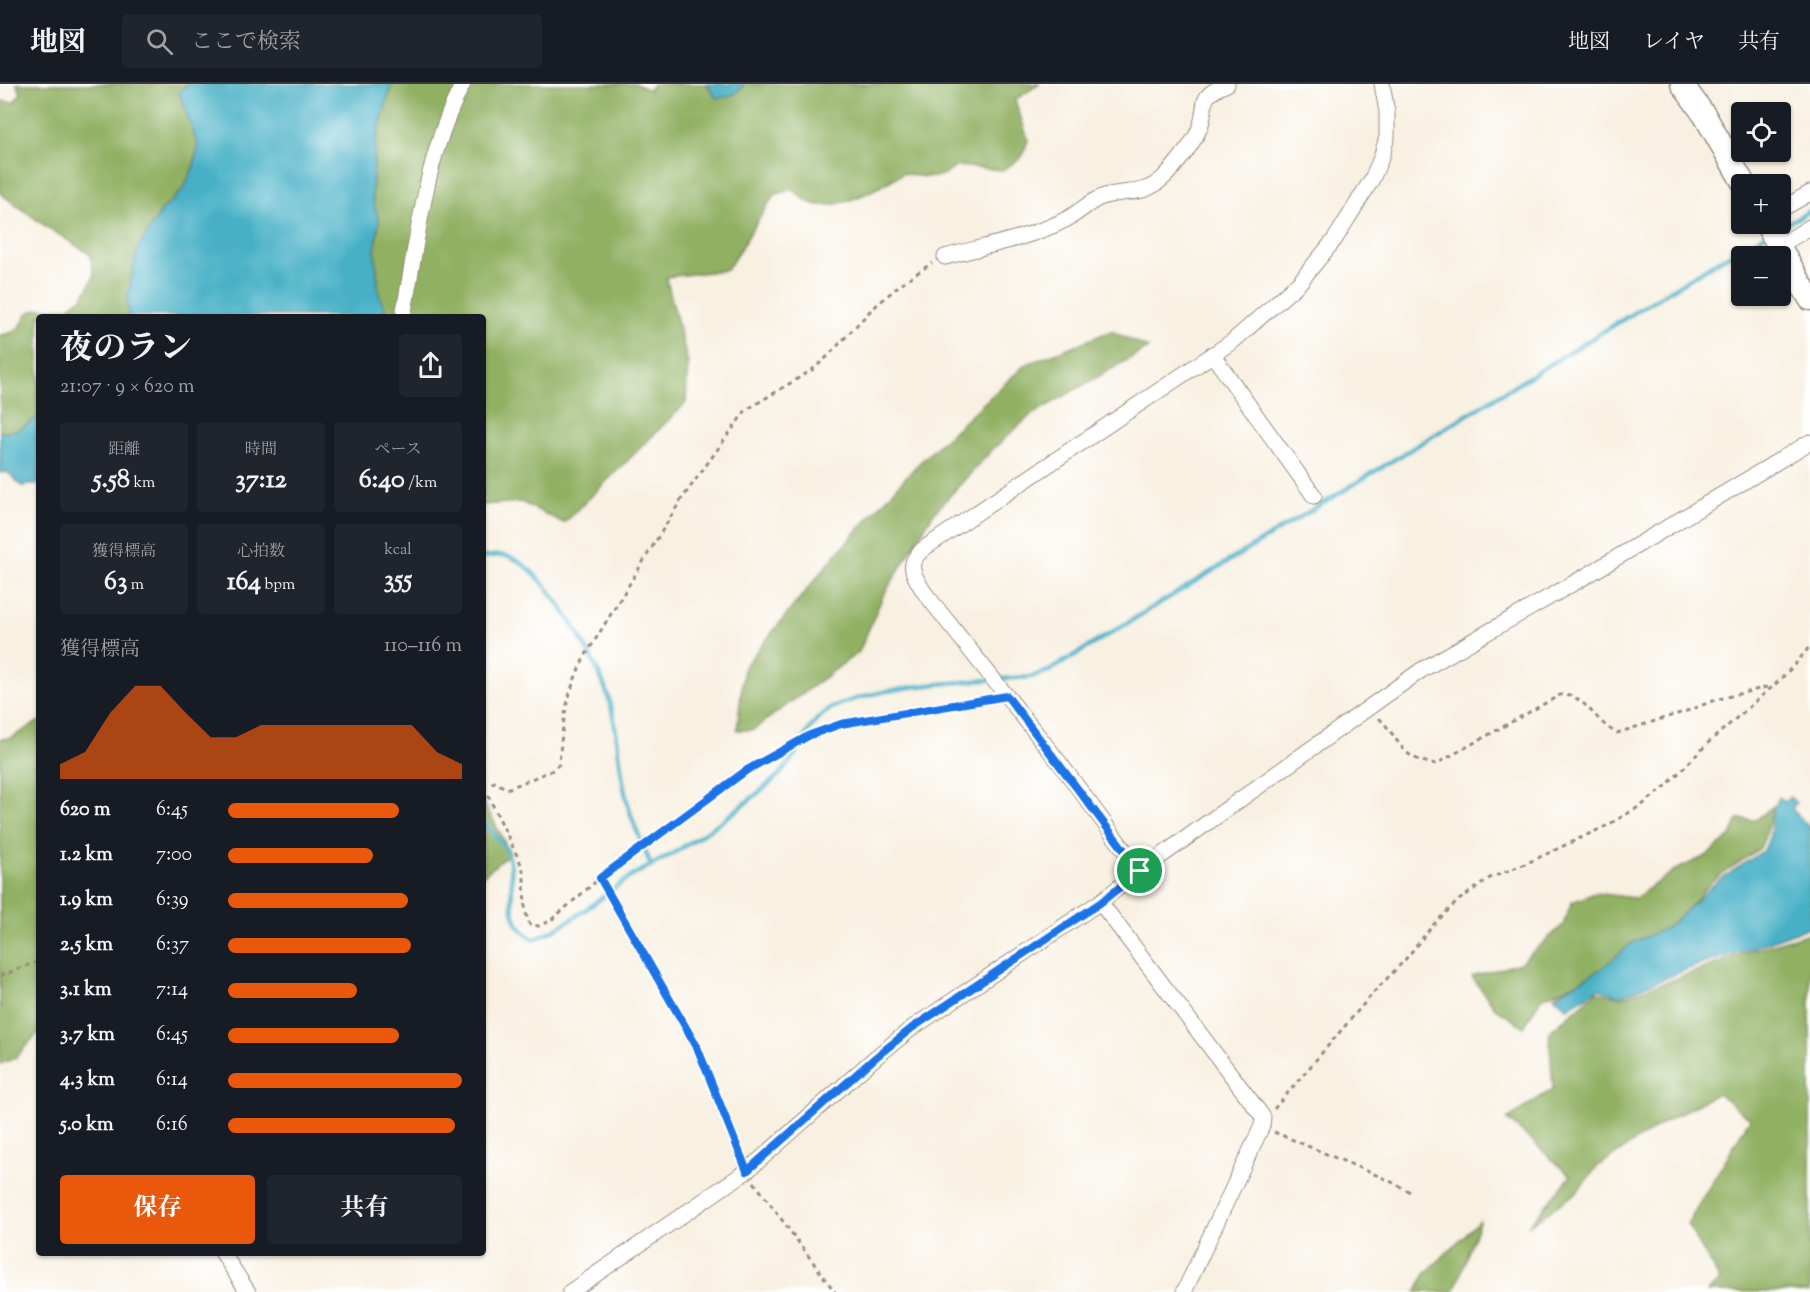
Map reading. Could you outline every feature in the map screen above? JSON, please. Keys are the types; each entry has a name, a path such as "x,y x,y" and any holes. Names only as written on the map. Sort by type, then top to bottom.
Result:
{"street":[{"path":"403,314 429,179 438,144 463,84"},
{"path":"945,256 1042,230 1065,221 1103,197 1145,191 1156,185 1166,176 1196,136 1200,127 1203,106 1210,94 1227,84"},
{"path":"1140,871 1007,696 924,592 916,579 912,561 926,547 1212,354 1255,323 1299,283 1335,239 1381,158 1387,137 1387,112 1382,84"},
{"path":"1682,84 1705,116 1738,174"},
{"path":"1791,204 1810,193"},
{"path":"1772,234 1779,246 1810,227"},
{"path":"1791,267 1810,299"},
{"path":"1212,354 1314,496"},
{"path":"570,1292 747,1171 912,1028 1100,903 1140,871 1420,671 1586,576 1810,442"},
{"path":"1100,903 1262,1121 1184,1292"},
{"path":"225,1256 248,1292"}],"path":[{"path":"486,785 495,782 507,789 552,770 559,764 565,706 584,658 681,500 746,410 812,370 870,311 902,283 945,256"},
{"path":"1412,1193 1388,1180 1284,1137 1262,1121 1374,992 1404,961 1433,925 1458,900 1490,878 1606,826 1642,804 1664,788 1709,742 1773,686 1810,646"},
{"path":"1365,709 1387,727 1407,754 1419,762 1436,764 1560,694 1569,694 1578,698 1608,729 1617,733 1715,700 1773,686"},
{"path":"486,792 522,866 525,878 525,911 530,925 539,926 550,921 600,878 747,770 810,735 841,724 1007,696"},
{"path":"600,878 692,1038 747,1171 835,1292"},
{"path":"0,976 36,962"}],"green space":[{"path":"16,84 188,84 179,92 198,146 194,166 183,190 162,210 127,298 128,314 36,314 36,418 11,432 0,432 0,335 18,329 27,313 38,309 67,308 83,297 94,276 90,254 45,226 0,193 0,101 14,102 21,93"},
{"path":"392,84 636,84 649,90 653,84 707,84 716,98 741,89 744,84 1039,84 1015,100 1028,140 1022,157 1003,170 957,166 937,177 903,173 857,197 830,205 818,205 807,201 793,189 774,195 727,270 666,277 688,363 686,403 564,523 521,502 486,505 486,314 387,314 379,295 375,251 379,222 372,196 375,143"},
{"path":"1111,331 1148,348 1031,415 993,449 933,514 883,596 859,652 753,730 737,730 744,667 831,560 916,466 1025,365"},
{"path":"36,723 36,1035 15,1058 0,1064 0,739 11,738"},
{"path":"486,806 510,853 486,873"},
{"path":"1773,806 1760,848 1711,882 1671,928 1595,976 1541,998 1524,1027 1495,1008 1472,977 1520,963 1563,925 1572,902 1595,893 1635,898 1675,870 1706,856 1731,836 1738,819 1756,820"},
{"path":"1810,933 1810,1292 1708,1292 1720,1280 1687,1224 1750,1119 1718,1093 1663,1123 1597,1167 1576,1193 1528,1226 1571,1176 1507,1119 1553,1089 1549,1032 1597,992 1622,997 1743,953"},
{"path":"1480,1220 1454,1292 1416,1292 1425,1274"}],"water":[{"path":"188,84 392,84 375,143 372,196 379,222 375,251 379,295 387,314 128,314 127,298 138,248 162,210 183,190 194,166 198,146 179,92"},
{"path":"707,84 744,84 732,95 716,98"},
{"path":"36,418 36,484 22,486 7,472 0,473 0,432 26,426"},
{"path":"1779,797 1785,802 1790,797 1796,803 1792,809 1810,828 1810,927 1701,964 1620,996 1599,989 1567,1008 1554,996 1601,969 1632,943 1668,927 1716,882 1764,850 1770,835 1772,813"}],"waterway":[{"path":"1791,221 1810,211"},
{"path":"997,679 1030,677 1049,671 1720,260 1765,235"},
{"path":"486,557 510,557 524,565 539,579 568,616 592,658 607,693 613,717 627,802 651,865"},
{"path":"486,825 506,849 511,866 513,912 523,931 534,939 571,920 629,878 690,843 743,805 779,775 815,722 832,708 888,691 989,680"}],"route":[{"path":"1007,696 1140,871 1100,903 912,1028 747,1171 697,1047 600,878 747,770 810,735 841,724 1007,696"}]}
